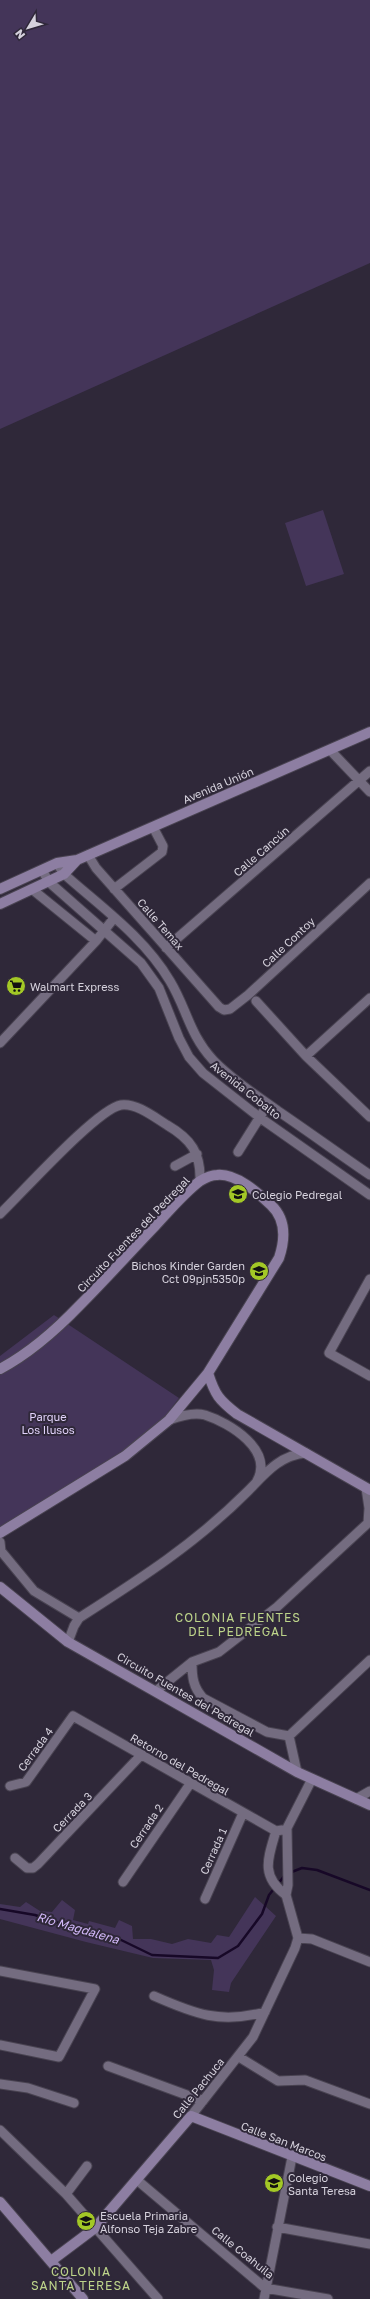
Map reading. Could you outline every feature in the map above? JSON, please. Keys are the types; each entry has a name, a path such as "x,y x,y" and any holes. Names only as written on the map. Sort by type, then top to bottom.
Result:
{"street":[{"name":"Avenida Unión","path":"0,889 57,863 76,860 88,855 370,732"},
{"path":"330,750 370,792"},
{"name":"Calle Cancún","path":"166,948 370,771"},
{"path":"114,889 162,852 163,846 153,827"},
{"name":"Calle Temax","path":"88,855 114,889 219,1007"},
{"name":"Avenida Unión","path":"0,904 33,890 64,874 76,860"},
{"name":"Avenida Cobalto","path":"57,863 64,874 153,954 171,982 191,1029 201,1046 214,1062 268,1104 370,1175"},
{"name":"Avenida Cobalto","path":"42,870 49,882 105,930 141,964 159,988 179,1038 189,1057 224,1091 370,1195"},
{"name":"Calle Contoy","path":"219,1007 224,1010 230,1009 370,882"},
{"path":"33,890 96,941"},
{"path":"0,1043 96,941 114,918"},
{"path":"306,1056 370,998"},
{"path":"256,1001 306,1056 370,1116"},
{"path":"238,1152 268,1104"},
{"path":"0,1214 83,1131 105,1112 121,1105 136,1107 176,1130 188,1140 197,1154 201,1165 200,1181"},
{"path":"175,1166 197,1154"},
{"name":"Circuito Fuentes del Pedregal","path":"0,1369 14,1361 46,1336 80,1306 171,1208 200,1181 218,1174 235,1179 273,1207 284,1229 284,1242 279,1258 208,1373 169,1420 125,1456 0,1533"},
{"path":"370,1279 329,1353 370,1376"},
{"path":"156,1691 192,1662 219,1652 248,1630 277,1607 369,1523 368,1489 221,1402 215,1394 208,1373"},
{"path":"169,1420 189,1415 205,1415 227,1426 250,1442 258,1453 260,1461 260,1472 256,1483"},
{"path":"68,1642 74,1626 79,1618 161,1565 216,1523 256,1483 282,1460 306,1453"},
{"path":"0,1542 2,1551 34,1591 79,1618"},
{"name":"Circuito Fuentes del Pedregal","path":"0,1587 68,1642 297,1772 370,1805"},
{"path":"290,1736 370,1660"},
{"path":"192,1662 192,1680 196,1691 204,1698 267,1732 290,1736"},
{"name":"Retorno del Pedregal","path":"73,1716 142,1754 190,1784 276,1831"},
{"name":"Cerrada 4","path":"10,1786 26,1782 73,1716"},
{"path":"290,1736 297,1772"},
{"name":"Cerrada 3","path":"14,1858 27,1868 33,1868 38,1864 142,1754"},
{"path":"312,1779 287,1828 286,1849 288,1885 286,1895 298,1938 312,1939 370,1962"},
{"name":"Cerrada 2","path":"123,1882 190,1784"},
{"path":"356,1799 370,1791"},
{"name":"Cerrada 1","path":"205,1898 243,1813"},
{"path":"286,1895 277,1889 268,1869 268,1854 276,1831 287,1828"},
{"name":"Calle Pachuca","path":"51,2261 95,2228 191,2116 239,2057 253,2036 265,2012 298,1938"},
{"path":"0,1971 95,1990 59,2057 0,2045"},
{"path":"154,1996 195,2012 223,2018 243,2018 265,2012"},
{"path":"239,2057 278,2081 305,2080 370,2104"},
{"path":"108,2066 203,2100"},
{"path":"0,2084 28,2088 74,2103"},
{"name":"Calle San Marcos","path":"191,2116 292,2157 370,2186"},
{"path":"0,2130 66,2194 158,2299"},
{"path":"264,2299 292,2157"},
{"path":"66,2194 87,2166"},
{"name":"Calle Coahuila","path":"136,2180 265,2288 328,2299"},
{"path":"0,2202 83,2299"},
{"path":"277,2227 370,2244"}],"green space":[{"path":"0,0 370,0 370,263 0,429"},
{"path":"323,510 344,574 306,586 285,523"},
{"name":"Parque Los Ilusos","path":"54,1315 179,1398 165,1417 125,1456 0,1532 0,1356"},
{"path":"255,1897 276,1916 231,1983 229,1992 212,1990 214,1970 211,1960 153,1958 0,1919 0,1904 20,1907 26,1902 40,1911 52,1912 62,1900 75,1910 73,1920 88,1924 89,1921 115,1928 119,1920 132,1926 133,1939 151,1939 172,1944 188,1939 211,1943 217,1935 229,1937"}],"waterway":[{"name":"Río Magdalena","path":"289,1873 302,1868 317,1870 370,1890"},
{"name":"Río Magdalena","path":"0,1909 35,1915 82,1931 115,1937 152,1955 218,1958 238,1946 262,1914 269,1895 285,1875"}],"place":[{"name":"Walmart Express","path":"16,986"},
{"name":"Colegio Pedregal","path":"238,1194"},
{"name":"Bichos Kinder Garden Cct 09pjn5350p","path":"259,1271"},
{"name":"Colegio Santa Teresa","path":"274,2183"},
{"name":"Escuela Primaria Alfonso Teja Zabre","path":"86,2221"}],"district":[{"name":"COLONIA FUENTES DEL PEDREGAL","path":"238,1624"},
{"name":"COLONIA SANTA TERESA","path":"81,2278"}]}
